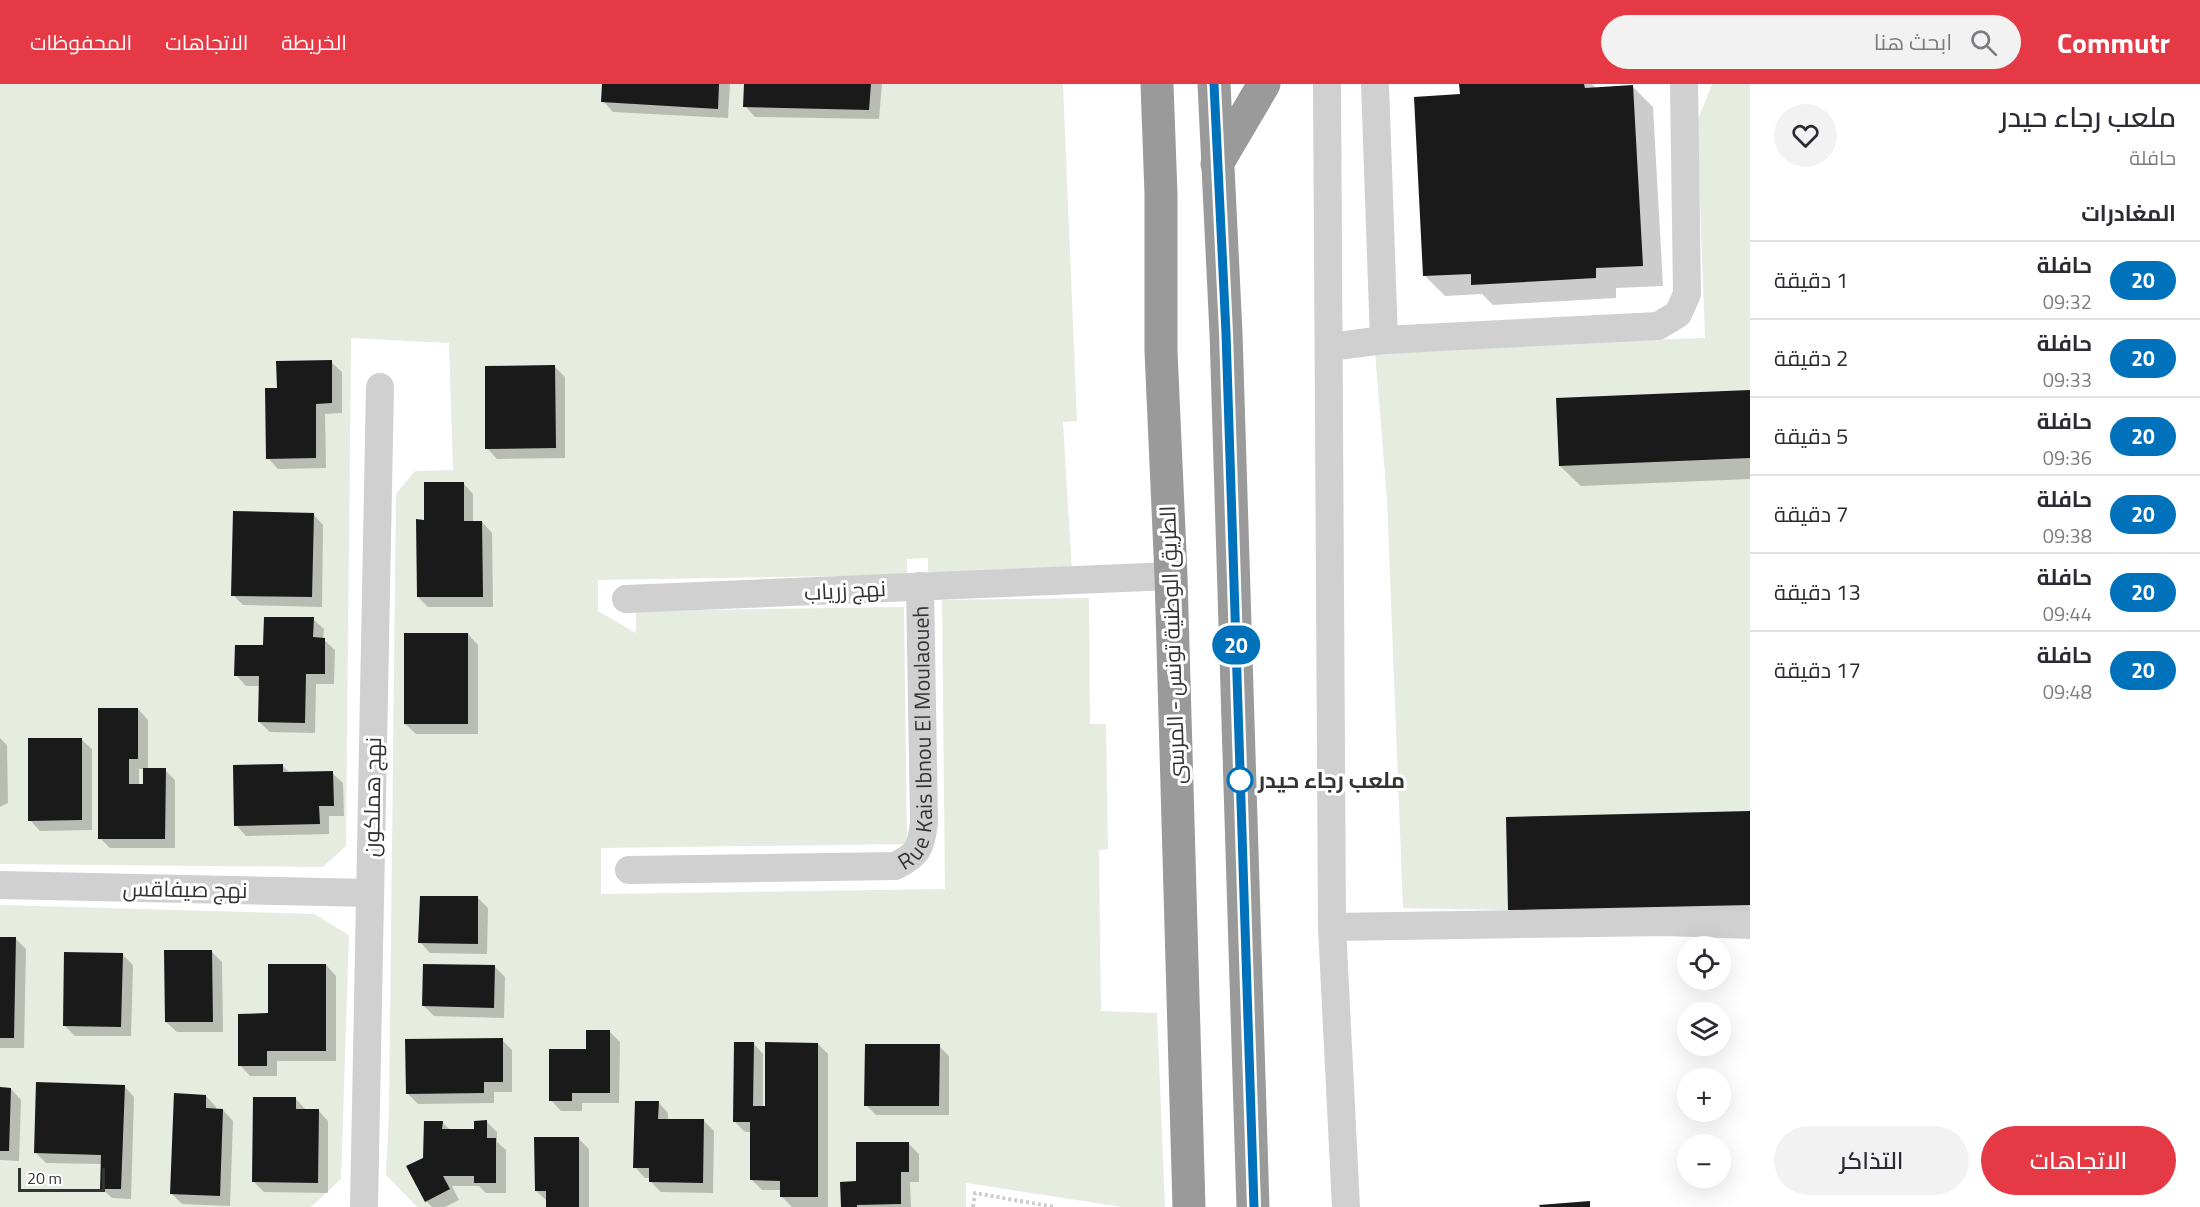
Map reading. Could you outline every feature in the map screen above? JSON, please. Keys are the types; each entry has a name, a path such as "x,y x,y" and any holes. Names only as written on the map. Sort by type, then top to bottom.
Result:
{"highway":[{"name":"الطريق الوطنية تونس - المرسى","path":"1157,84 1161,194 1161,351 1171,576 1189,1207"},
{"path":"1214,84 1226,345 1253,1207"},
{"path":"1217,164 1264,84"}],"street":[{"path":"1327,84 1332,927 1346,1207"},
{"path":"1375,84 1384,340"},
{"path":"1330,347 1384,340 1658,326 1678,314 1686,294 1684,84"},
{"name":"نهج هملكون","path":"364,1207 380,387"},
{"name":"نهج زرياب","path":"626,599 1171,576"},
{"name":"Rue Kais Ibnou El Moulaoueh","path":"629,870 895,866 912,858 922,844 924,823 920,586"},
{"name":"نهج صيفاقس","path":"0,885 370,893"},
{"path":"1332,927 1665,922 1750,925"}],"path":[{"path":"974,1207 975,1193 1054,1207"}],"shaded area":[{"path":"0,84 1063,84 1077,421 1063,422 1072,572 928,572 928,558 907,559 907,575 598,580 598,611 636,633 636,611 904,607 907,844 601,848 601,894 945,889 942,600 1089,598 1090,724 1106,724 1108,849 1099,850 1101,1011 1157,1013 1165,1207 1122,1207 966,1183 966,1207 417,1207 386,1175 389,1112 396,494 415,471 453,470 449,343 351,338 346,846 323,867 0,864"},
{"path":"1712,84 1750,84 1750,905 1508,910 1403,908 1387,499 1375,352 1407,347 1705,338 1697,122"},
{"path":"0,905 314,914 349,935 341,1179 311,1207 0,1207"}],"building":[{"path":"602,84 719,84 718,109 601,102"},
{"path":"744,84 871,84 869,110 743,107"},
{"path":"1459,84 1584,84 1585,88 1633,85 1643,266 1596,268 1596,278 1471,285 1471,274 1423,276 1414,97 1460,94"},
{"path":"332,360 332,403 316,404 316,458 266,459 265,388 277,388 276,361"},
{"path":"555,365 556,448 485,449 485,366"},
{"path":"1750,390 1750,458 1559,466 1556,398"},
{"path":"424,482 464,482 464,521 482,521 483,597 417,597 416,519 424,520"},
{"path":"233,511 314,513 312,597 231,596"},
{"path":"264,617 314,617 313,637 325,638 325,674 306,674 305,723 258,722 259,676 234,676 235,645 263,645"},
{"path":"404,633 468,633 468,724 404,724"},
{"path":"98,708 138,708 138,759 129,759 129,784 143,784 143,768 166,768 165,839 98,839"},
{"path":"28,738 82,738 82,820 28,821"},
{"path":"283,764 283,772 333,771 334,806 319,806 320,824 234,826 233,765"},
{"path":"1750,811 1750,905 1508,910 1506,817"},
{"path":"420,896 478,896 478,944 418,943"},
{"path":"0,937 16,937 14,1038 0,1038"},
{"path":"164,950 212,950 213,1022 165,1022"},
{"path":"64,952 123,953 121,1027 63,1026"},
{"path":"268,964 326,964 326,1051 267,1051 267,1066 238,1066 238,1014 268,1013"},
{"path":"423,964 495,965 494,1008 422,1006"},
{"path":"586,1030 610,1030 610,1093 572,1093 572,1101 549,1101 549,1049 586,1049"},
{"path":"503,1038 503,1082 484,1082 484,1093 406,1094 405,1039"},
{"path":"734,1042 754,1042 753,1106 765,1106 765,1042 818,1043 818,1197 780,1197 780,1181 750,1180 750,1122 733,1122"},
{"path":"865,1044 940,1044 939,1106 864,1106"},
{"path":"36,1082 125,1085 121,1189 100,1189 101,1155 34,1153"},
{"path":"0,1087 11,1088 9,1151 0,1151"},
{"path":"174,1093 206,1095 206,1108 223,1109 220,1196 170,1194"},
{"path":"253,1097 296,1097 296,1109 319,1109 318,1183 252,1182"},
{"path":"635,1101 659,1101 658,1119 704,1119 703,1183 649,1182 649,1168 633,1168"},
{"path":"487,1120 487,1138 496,1138 496,1183 474,1183 474,1176 443,1176 450,1189 425,1202 406,1166 423,1158 424,1121 443,1121 442,1129 474,1129 474,1121"},
{"path":"534,1137 579,1137 579,1207 546,1207 546,1191 535,1191"},
{"path":"856,1142 909,1142 909,1172 901,1172 901,1204 841,1207 840,1182 856,1181"},
{"path":"1590,1201 1590,1207 1540,1207 1539,1205"}],"bus line":[{"name":"20","path":"1214,84 1226,333 1254,1207"}],"place":[{"name":"ملعب رجاء حيدر","path":"1240,780"}]}
